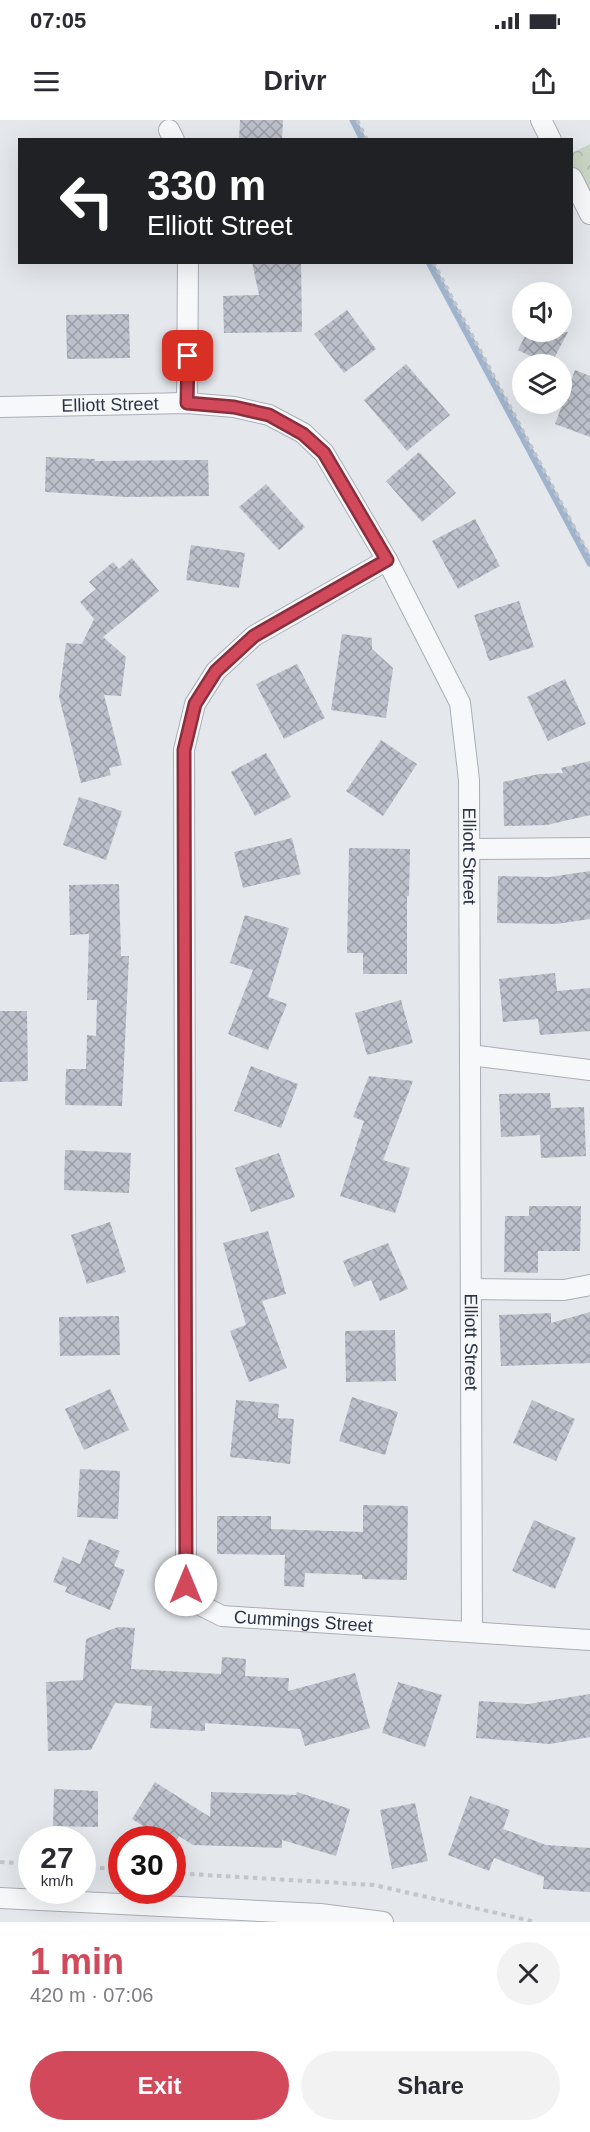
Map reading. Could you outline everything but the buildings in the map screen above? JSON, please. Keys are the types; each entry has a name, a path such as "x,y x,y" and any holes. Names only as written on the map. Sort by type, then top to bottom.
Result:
{"street":[{"path":"541,120 550,138"},
{"path":"573,179 590,213"},
{"path":"187,403 188,264"},
{"name":"Elliott Street","path":"0,407 187,403 234,407 269,415 303,434 324,453 387,560 460,703 470,780 472,1632"},
{"name":"Cummings Street","path":"387,560 254,636 216,671 195,704 184,750 186,1585 198,1604 222,1616 590,1640"},
{"path":"470,849 590,848"},
{"path":"470,1055 590,1070"},
{"path":"471,1289 564,1290 590,1285"},
{"path":"0,1898 383,1922"}],"path":[{"path":"357,120 366,138"},
{"path":"434,264 590,557"},
{"path":"0,1862 18,1863"},
{"path":"186,1874 374,1885 536,1922"}],"green space":[{"path":"590,144 590,214 573,180 573,152"}],"waterway":[{"path":"353,120 362,138"},
{"path":"430,264 590,563"}],"route":[{"path":"186,1585 184,750 195,704 216,671 254,636 387,560 324,453 303,434 269,415 234,407 187,403 188,356"}]}
